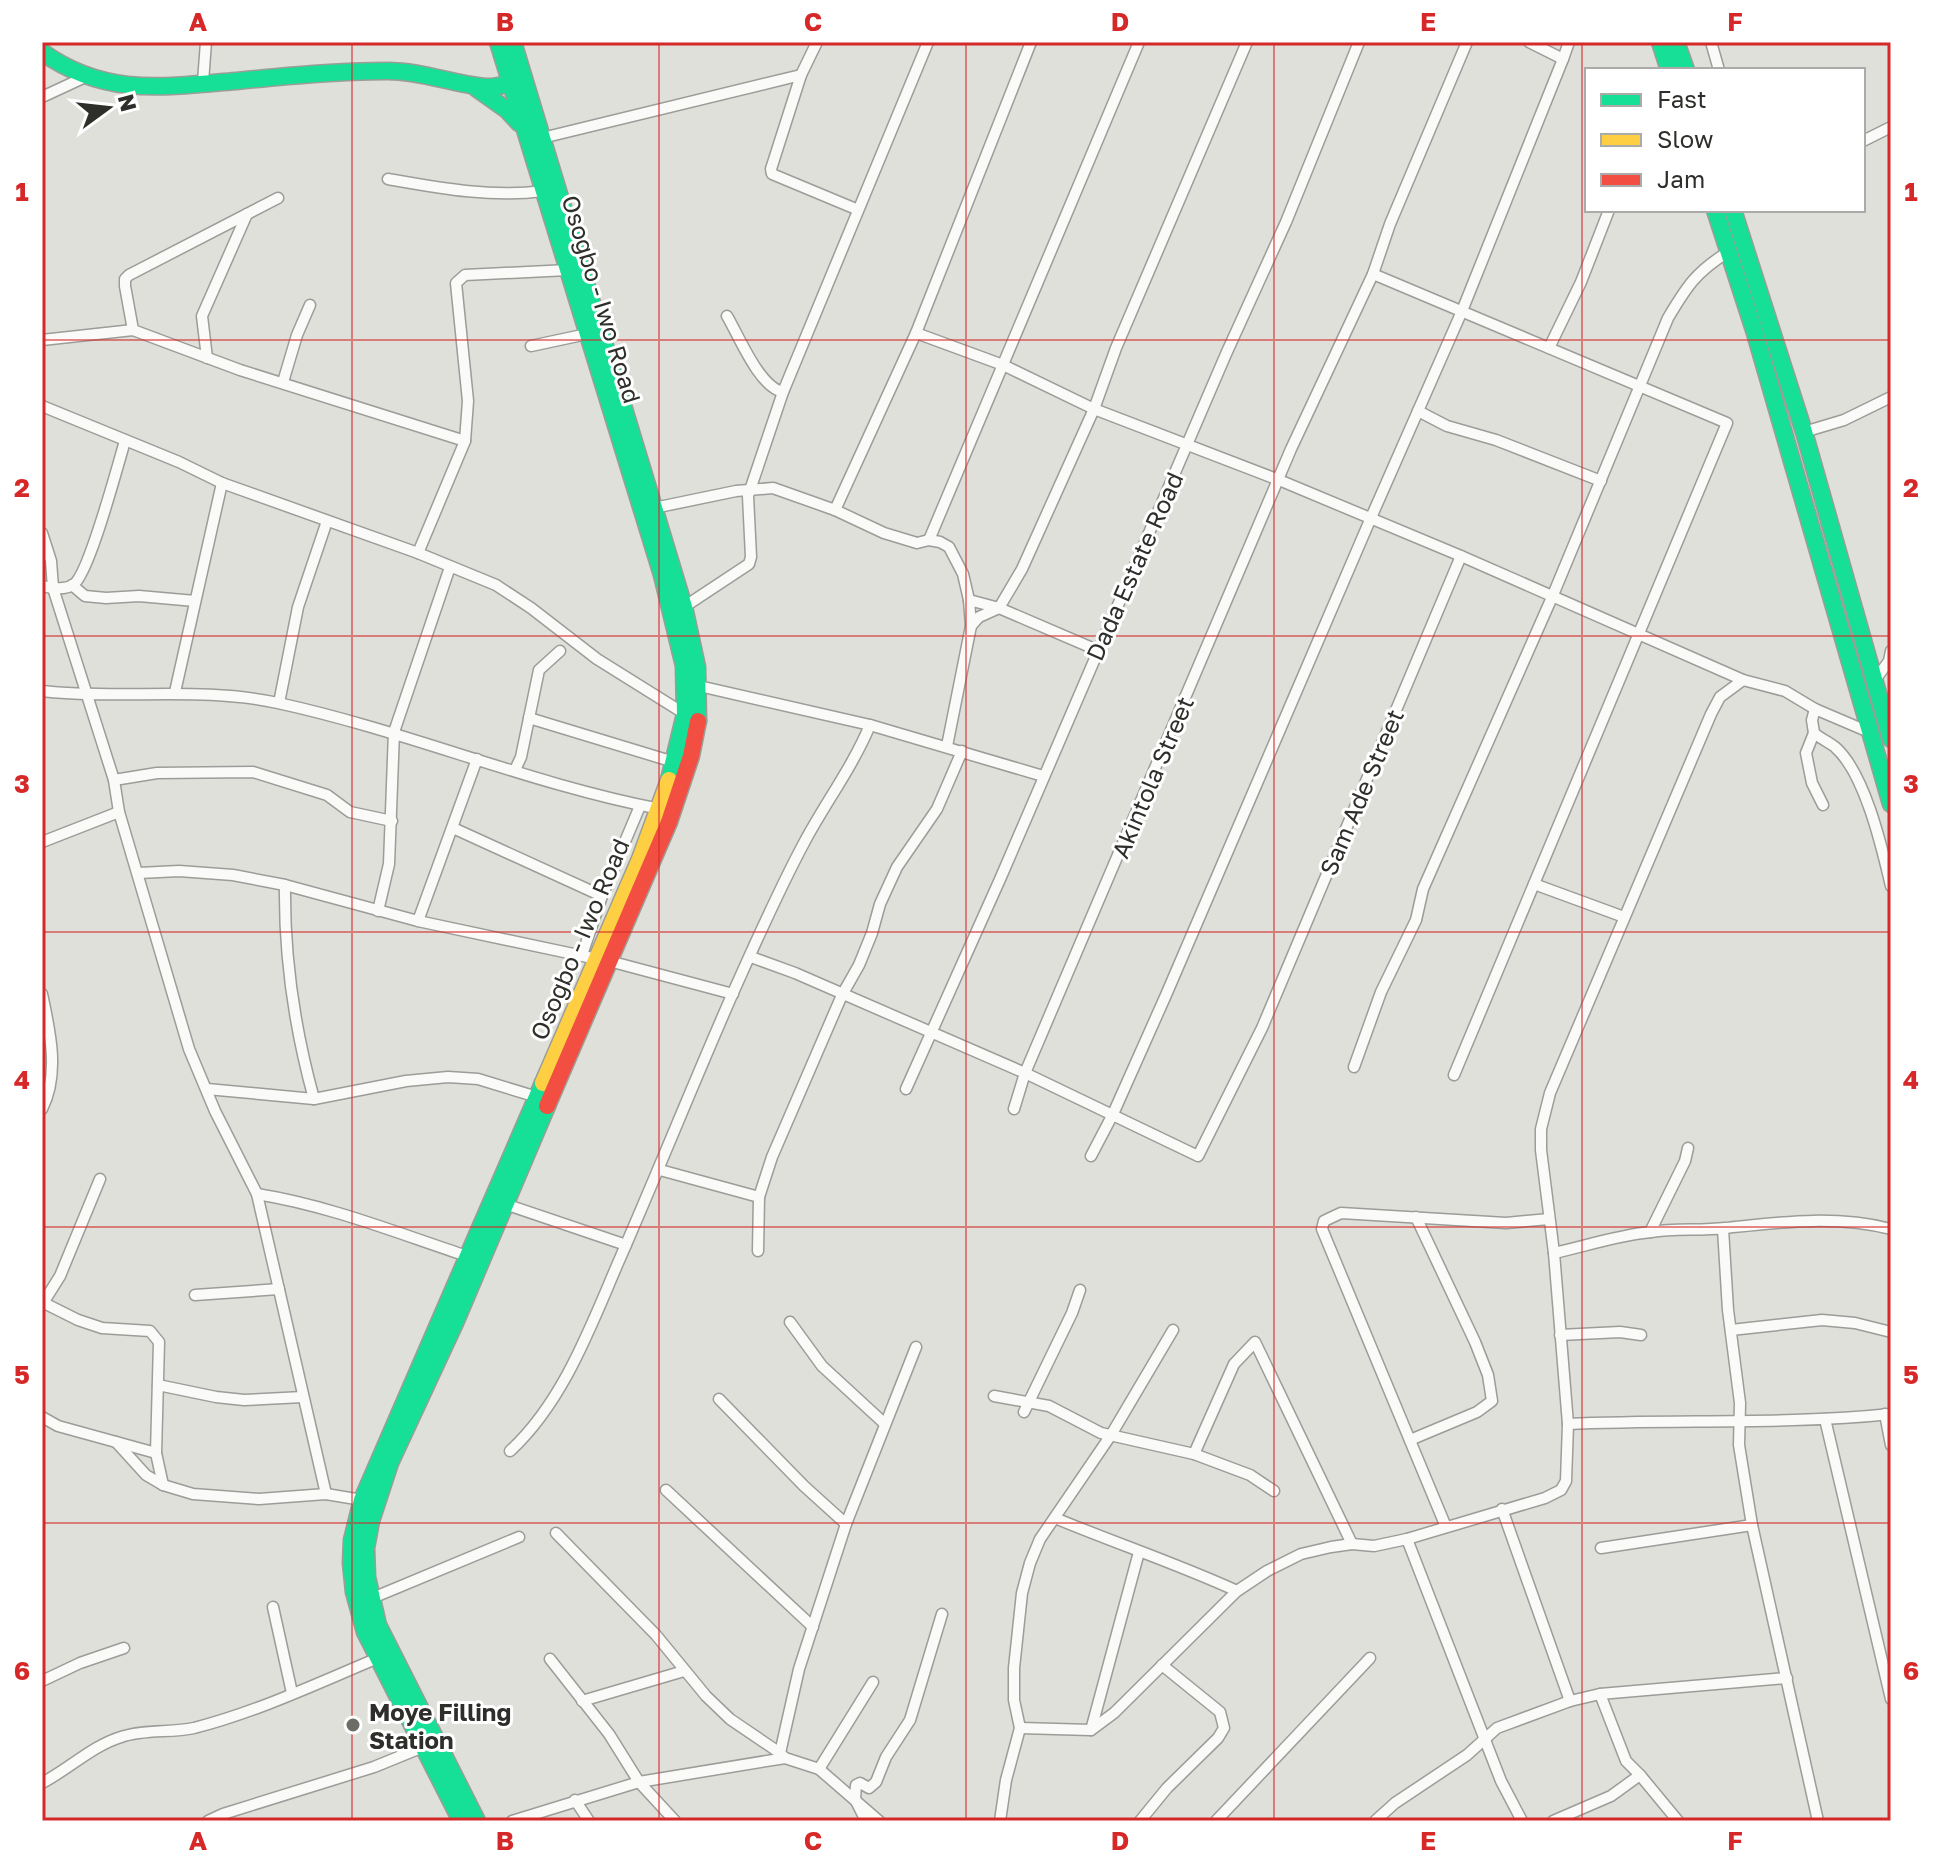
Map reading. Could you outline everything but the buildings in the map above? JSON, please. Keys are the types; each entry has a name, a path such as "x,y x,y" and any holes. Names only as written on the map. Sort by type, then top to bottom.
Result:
{"main road":[{"name":"Osogbo - Iwo Road","path":"477,1821 390,1654 370,1599 366,1548 376,1505 505,1204 596,958 669,822 695,741 699,686 684,607 654,508 517,82 498,42"},
{"name":"Osogbo - Iwo Road","path":"513,42 517,82"},
{"path":"1660,42 1668,68"},
{"path":"1676,42 1685,68"},
{"path":"42,52 83,78 150,88 348,71 432,75 487,87 517,82"},
{"path":"471,85 507,110 534,137"},
{"name":"Osogbo - Iwo Road","path":"461,1821 365,1632 358,1610 351,1563 352,1540 362,1500 660,809 685,714 684,666 673,618 543,191 534,137"},
{"path":"1716,212 1755,333 1891,804"},
{"path":"1734,212 1804,432 1891,740"}],"street":[{"path":"203,82 206,42"},
{"path":"817,42 801,75 771,163 772,174 856,209"},
{"path":"684,607 749,564 750,489 783,392 856,209 928,42"},
{"path":"835,510 916,333 1031,42"},
{"path":"929,540 1139,42"},
{"path":"971,626 979,617 999,608 1022,569 1094,409 1116,348 1247,42"},
{"name":"Dada Estate Road","path":"906,1089 1286,222 1359,42"},
{"name":"Akintola Street","path":"1014,1109 1025,1073 1291,449 1373,274 1390,224 1467,42"},
{"path":"1529,42 1563,59"},
{"path":"1091,1156 1166,995 1462,311 1569,42"},
{"path":"1711,42 1718,68"},
{"path":"534,137 801,75"},
{"path":"42,97 83,78"},
{"path":"1865,140 1891,127"},
{"path":"388,179 446,189 543,191"},
{"path":"133,330 125,286 129,275 278,198"},
{"path":"1549,348 1581,282 1608,212"},
{"path":"207,358 202,316 247,214"},
{"path":"1354,1067 1381,992 1416,920 1423,889 1553,595 1668,318 1688,284 1706,266 1728,252"},
{"path":"418,553 465,441 468,401 456,283 465,275 568,270"},
{"path":"1373,274 1727,423 1454,1075"},
{"path":"283,382 310,305"},
{"path":"727,316 757,370 774,390 783,392"},
{"path":"42,340 133,330 309,393 465,441"},
{"path":"916,333 1003,365 1094,409 1279,480 1461,556 1743,680 1785,691 1815,709 1891,740"},
{"path":"531,346 587,334"},
{"path":"1804,432 1844,420 1891,397"},
{"path":"42,406 222,483 418,553 496,585 597,659 685,714"},
{"path":"1418,411 1447,426 1496,440 1601,481"},
{"path":"47,587 72,585 79,578 90,553 125,441"},
{"path":"175,692 222,483"},
{"path":"654,508 750,489 773,488 835,510 884,533 917,543 929,540 949,547 963,574 971,626 947,746"},
{"path":"279,703 298,607 327,521"},
{"path":"42,533 51,561 47,587 114,780 119,812 189,1049 257,1194 326,1494"},
{"name":"Sam Ade Street","path":"1113,1114 1198,1156 1262,1028 1461,556"},
{"path":"378,911 389,864 394,732 450,567"},
{"path":"72,585 85,596 139,596 195,601"},
{"path":"969,600 999,608 1097,650"},
{"path":"515,770 521,757 539,670 560,651"},
{"path":"1874,681 1889,661 1891,651"},
{"path":"1020,1728 1091,1730 1114,1713 1237,1591 1301,1554 1352,1544 1374,1546 1407,1539 1545,1498 1561,1490 1566,1481 1568,1424 1541,1129 1550,1093 1711,714 1720,697 1743,680"},
{"path":"699,686 870,725 1043,776"},
{"path":"42,691 85,696 175,692 228,694 279,703 394,732 477,759 660,809"},
{"path":"1815,709 1812,720 1814,733 1806,753 1812,783 1823,805"},
{"path":"529,718 674,762"},
{"path":"510,1451 535,1424 561,1383 595,1317 733,994 803,844 860,750 870,725"},
{"path":"1814,733 1836,748 1848,762 1877,833 1891,886"},
{"path":"758,1251 759,1197 772,1157 842,995 859,965 880,904 897,867 937,809 962,751"},
{"path":"418,921 477,759"},
{"path":"114,780 157,773 253,772 327,795 350,812 392,821"},
{"path":"596,958 602,896 640,806"},
{"path":"42,842 119,812"},
{"path":"453,828 602,896"},
{"path":"139,873 179,871 233,875 285,885 418,921 596,958 733,994"},
{"path":"1534,884 1624,917"},
{"path":"285,885 292,1000 314,1099"},
{"path":"751,957 795,973 1113,1114"},
{"path":"42,994 50,1087 42,1109"},
{"path":"207,1089 314,1099 406,1081 448,1077 478,1079 537,1097"},
{"path":"1650,1232 1685,1161 1688,1148"},
{"path":"660,1170 759,1197"},
{"path":"100,1179 60,1276 42,1302 102,1328 150,1331 159,1342 156,1453 163,1485"},
{"path":"257,1194 296,1200 379,1224 467,1256"},
{"path":"505,1204 626,1245"},
{"path":"1446,1527 1322,1229 1328,1218 1341,1213 1506,1223 1549,1219"},
{"path":"1410,1440 1477,1412 1492,1401 1488,1375 1475,1342 1416,1217"},
{"path":"1554,1253 1650,1232 1723,1229 1808,1220 1860,1221 1891,1229"},
{"path":"1723,1229 1740,1403 1739,1445 1752,1525 1818,1821"},
{"path":"195,1295 279,1289"},
{"path":"1026,1407 1080,1290"},
{"path":"1731,1330 1822,1320 1855,1323 1891,1332"},
{"path":"790,1322 822,1366 885,1424"},
{"path":"1000,1821 1006,1780 1020,1728 1014,1700 1014,1668 1022,1593 1040,1539 1111,1435 1173,1330"},
{"path":"1560,1335 1620,1332 1641,1335"},
{"path":"1194,1454 1234,1364 1255,1342 1352,1544"},
{"path":"782,1755 799,1669 846,1524 916,1347"},
{"path":"158,1385 244,1400 303,1397"},
{"path":"994,1396 1026,1407 1049,1406 1101,1433 1194,1454 1250,1475 1274,1491"},
{"path":"719,1399 846,1524"},
{"path":"1568,1424 1654,1420 1739,1422 1888,1414 1891,1445"},
{"path":"42,1417 58,1426 156,1453"},
{"path":"1825,1419 1891,1699"},
{"path":"116,1442 146,1475 163,1485 193,1494 259,1499 326,1494 362,1500"},
{"path":"666,1490 813,1627"},
{"path":"1502,1509 1570,1701"},
{"path":"1055,1518 1190,1569 1237,1591"},
{"path":"1601,1548 1752,1525"},
{"path":"556,1533 656,1635 684,1671 730,1719 782,1755 819,1769 879,1821"},
{"path":"370,1599 519,1537"},
{"path":"1407,1539 1501,1781 1522,1821"},
{"path":"1091,1730 1139,1552"},
{"path":"273,1607 292,1693"},
{"path":"866,1821 855,1799 858,1784 869,1788 876,1782 886,1757 910,1720 942,1614"},
{"path":"42,1681 80,1663 124,1648"},
{"path":"42,1783 87,1754 123,1736 192,1728 235,1716 378,1658"},
{"path":"1216,1821 1370,1658"},
{"path":"550,1659 609,1734 639,1782 675,1821"},
{"path":"1140,1821 1224,1728 1220,1712 1162,1665"},
{"path":"582,1701 684,1671"},
{"path":"1375,1821 1395,1803 1485,1741 1497,1728 1570,1701 1600,1694 1787,1678"},
{"path":"819,1769 873,1682"},
{"path":"1600,1694 1626,1761 1678,1821"},
{"path":"208,1821 374,1767 423,1747"},
{"path":"512,1821 639,1782 782,1755"},
{"path":"1553,1821 1611,1796 1640,1775"},
{"path":"575,1800 589,1821"}],"traffic: fast":[{"path":"498,42 662,575 684,666 685,714 669,780"},
{"path":"513,42 684,607 697,667 698,721"},
{"path":"1660,42 1668,68"},
{"path":"1676,42 1685,68"},
{"path":"42,52 89,76 136,86 369,71 413,73 485,87 521,81"},
{"path":"476,88 507,110 519,123"},
{"path":"1716,212 1755,333 1891,804"},
{"path":"1734,212 1804,432 1891,739"},
{"path":"461,1821 365,1632 354,1592 352,1540 362,1500 543,1083"},
{"path":"477,1821 378,1625 367,1577 366,1548 371,1521 390,1463 455,1323 547,1106"}],"traffic: slow":[{"path":"543,1083 640,859 669,780"}],"traffic: jam":[{"path":"547,1106 669,822 691,756 698,721"}],"place":[{"name":"Moye Filling Station","path":"353,1725"}]}
